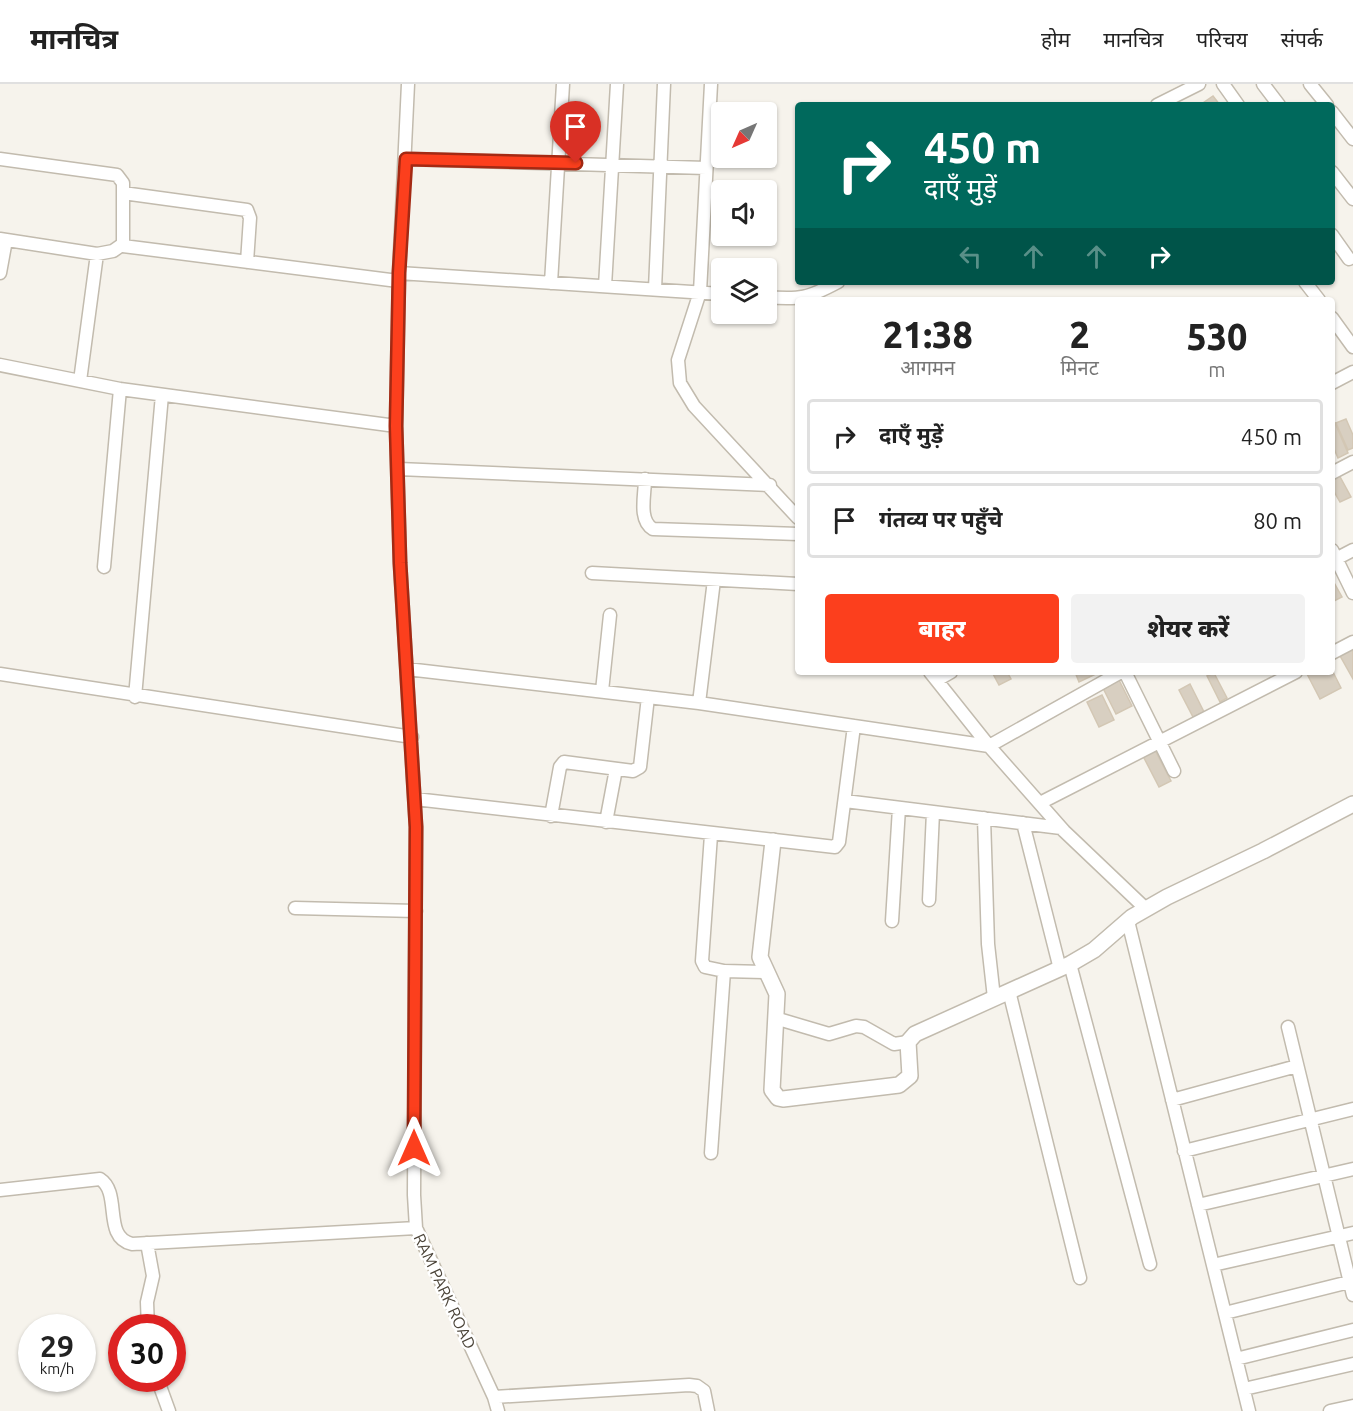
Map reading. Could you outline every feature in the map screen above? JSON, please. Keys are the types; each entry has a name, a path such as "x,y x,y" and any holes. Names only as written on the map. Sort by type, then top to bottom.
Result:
{"street":[{"name":"RAM PARK ROAD","path":"408,84 406,159 398,277 396,426 400,563 415,799 414,1195 416,1228 494,1397 498,1411"},
{"path":"551,283 564,84"},
{"path":"604,286 617,84"},
{"path":"655,289 664,84"},
{"path":"711,84 700,292 678,360 680,383 694,405 795,514"},
{"path":"1172,102 1199,84"},
{"path":"1223,84 1236,102"},
{"path":"1263,84 1277,102"},
{"path":"1310,84 1325,102"},
{"path":"1335,116 1353,139"},
{"path":"0,159 111,172 121,179 123,244"},
{"path":"406,159 706,168"},
{"path":"1335,176 1353,199"},
{"path":"123,193 247,210 250,218 247,262"},
{"path":"0,273 3,239 97,254 113,251 123,244 247,262 398,277 551,283 711,293"},
{"path":"1335,239 1349,259"},
{"path":"80,381 97,254"},
{"path":"807,297 832,285"},
{"path":"1307,285 1317,297"},
{"path":"777,298 795,300"},
{"path":"1335,322 1353,347"},
{"path":"0,365 120,389 396,426"},
{"path":"1335,381 1353,372"},
{"path":"104,567 120,389"},
{"path":"135,696 162,395"},
{"path":"1335,471 1353,462"},
{"path":"399,469 770,485"},
{"path":"645,479 644,516 645,522 653,529 795,534"},
{"path":"1335,555 1353,550"},
{"path":"1335,560 1353,593"},
{"path":"592,573 795,584"},
{"path":"699,703 714,580"},
{"path":"602,691 610,615"},
{"path":"1335,651 1353,642"},
{"path":"407,669 699,703 988,746 1118,675"},
{"path":"0,674 412,737"},
{"path":"1125,675 1174,771"},
{"path":"1040,803 1290,675"},
{"path":"933,676 988,746 1062,828 1146,909"},
{"path":"551,816 561,764 568,761 633,771 640,767 648,697"},
{"path":"415,799 711,835 835,847 839,842 854,726"},
{"path":"606,822 616,769"},
{"path":"845,801 1062,828"},
{"path":"775,1018 829,1034 856,1026 864,1027 894,1044 908,1042 915,1034 1065,967 1094,950 1146,909 1353,804"},
{"path":"892,921 899,808"},
{"path":"929,900 933,812"},
{"path":"984,818 988,944 994,998"},
{"path":"1023,823 1150,1264"},
{"path":"711,835 702,961 705,967 724,971 766,972"},
{"path":"773,841 760,957 777,994 772,1090 777,1098 899,1085 910,1076 908,1042"},
{"path":"295,908 416,911"},
{"path":"1128,921 1249,1411"},
{"path":"711,1153 724,971"},
{"path":"1009,991 1080,1278"},
{"path":"1288,1027 1353,1295"},
{"path":"1172,1100 1297,1066"},
{"path":"1184,1151 1310,1117 1353,1109"},
{"path":"1198,1205 1353,1169"},
{"path":"0,1190 100,1179 107,1187 120,1238 132,1244 416,1228"},
{"path":"1213,1265 1353,1233"},
{"path":"147,1243 153,1276 147,1302 147,1314"},
{"path":"1225,1313 1351,1282"},
{"path":"1236,1359 1353,1330"},
{"path":"1244,1389 1353,1364"},
{"path":"494,1397 688,1385 698,1386 704,1390 708,1411"},
{"path":"163,1392 170,1411"},
{"path":"1330,1411 1353,1406"}],"building":[{"path":"1213,96 1218,102 1204,102"},
{"path":"1346,419 1353,435 1353,448 1348,450 1336,423"},
{"path":"1335,423 1348,453 1338,458 1335,451"},
{"path":"1338,473 1351,497 1340,502 1335,493 1335,474"},
{"path":"1335,584 1342,597 1335,600"},
{"path":"1351,647 1353,652 1353,679 1339,654"},
{"path":"994,675 1009,675 1011,679 999,685"},
{"path":"1076,675 1094,675 1079,682"},
{"path":"1215,675 1227,698 1220,702 1207,676"},
{"path":"1308,675 1334,675 1341,688 1320,699"},
{"path":"1119,680 1132,706 1116,714 1103,688"},
{"path":"1190,684 1204,712 1193,717 1179,690"},
{"path":"1102,695 1114,720 1099,727 1087,702"},
{"path":"1155,750 1171,781 1159,787 1143,756"}],"route":[{"path":"414,1148 416,827 400,563 396,426 399,273 406,159 576,163"}]}
